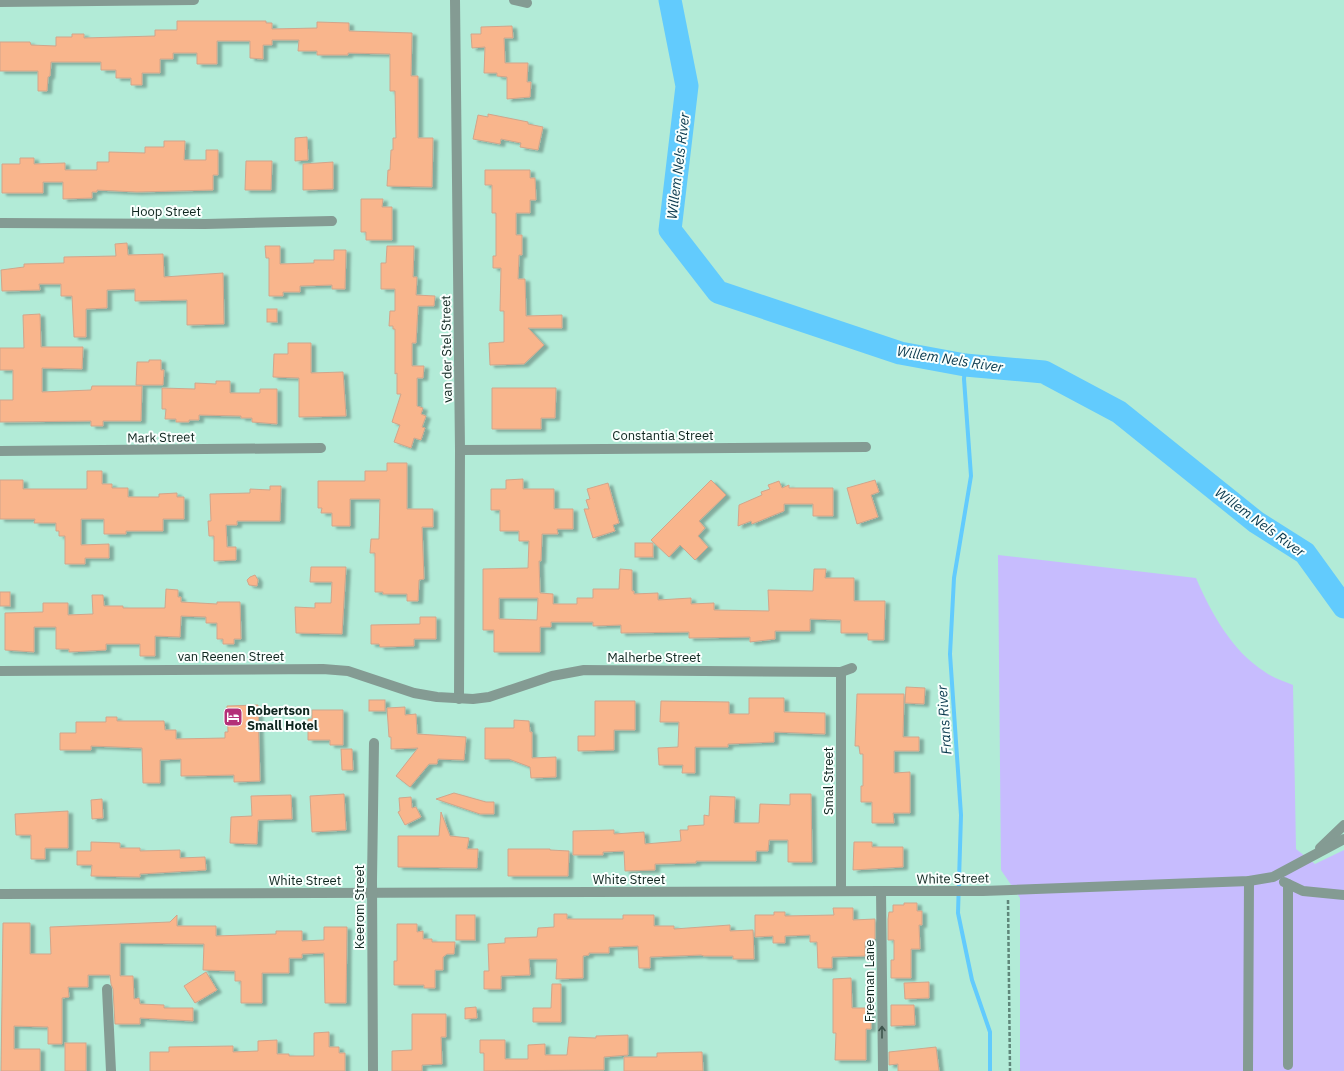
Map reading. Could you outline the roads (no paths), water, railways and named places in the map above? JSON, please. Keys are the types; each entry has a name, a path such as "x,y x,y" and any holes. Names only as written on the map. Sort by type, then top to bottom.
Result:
{"street":[{"path":"0,2 194,0"},
{"name":"van der Stel Street","path":"455,0 460,450 459,699"},
{"path":"514,0 527,3"},
{"name":"Hoop Street","path":"0,223 205,224 332,220"},
{"name":"Constantia Street","path":"460,450 866,447"},
{"name":"Mark Street","path":"0,451 321,448"},
{"name":"Malherbe Street","path":"459,699 489,697 552,676 584,670 841,672 852,668"},
{"name":"van Reenen Street","path":"0,671 323,669 348,671 414,692 459,699"},
{"name":"Smal Street","path":"840,891 841,672"},
{"name":"Keerom Street","path":"374,743 372,893 374,1071"},
{"path":"1313,855 1344,825"},
{"path":"1313,855 1344,839"},
{"name":"White Street","path":"0,894 882,890 943,892 984,891 1254,881 1273,877 1313,855"},
{"path":"1273,877 1303,891 1344,896"},
{"path":"1248,1071 1254,881"},
{"path":"1288,884 1288,1065"},
{"name":"Freeman Lane","path":"882,890 883,1071"},
{"path":"107,989 111,1071"}],"waterway":[{"name":"Willem Nels River","path":"670,0 687,86 670,230 718,292 900,353 965,365 1044,372 1119,412 1256,522 1305,553 1344,607"},
{"name":"Frans River","path":"965,365 964,379 971,476 954,578 950,654 961,815 958,913 972,980 990,1032 990,1071"}],"place":[{"name":"Robertson Small Hotel","path":"233,717"}]}
